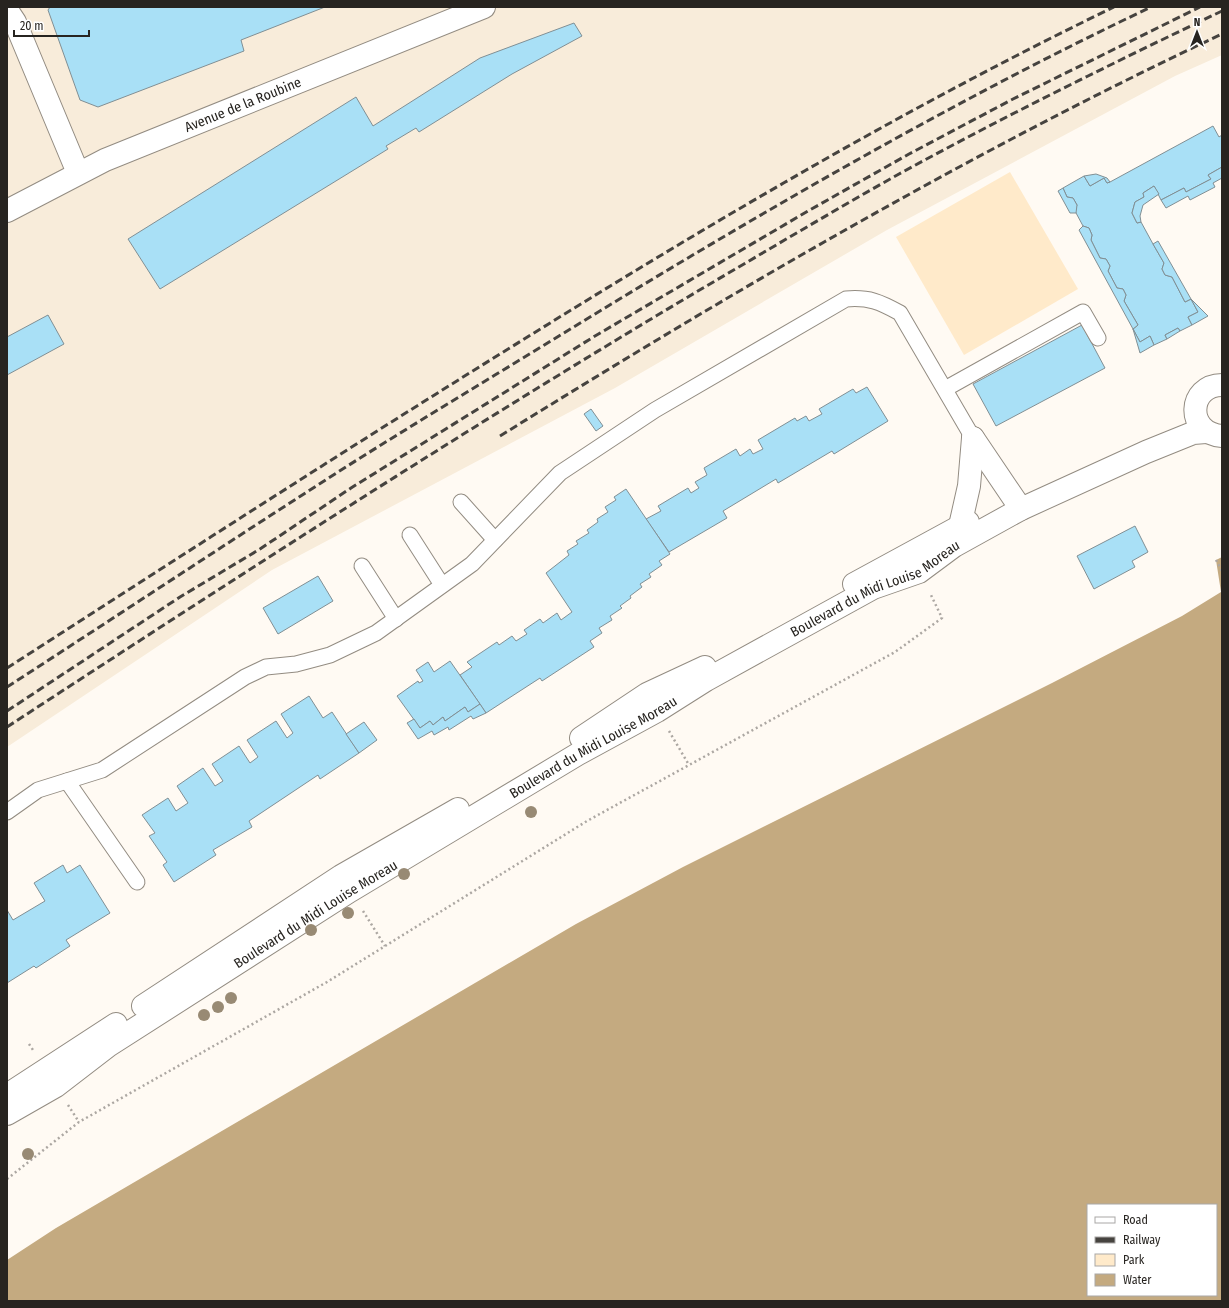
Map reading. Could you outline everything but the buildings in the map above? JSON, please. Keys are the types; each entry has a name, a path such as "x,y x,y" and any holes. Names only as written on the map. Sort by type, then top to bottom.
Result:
{"main road":[{"name":"Avenue de la Roubine","path":"7,211 105,160 484,7"},
{"path":"7,10 15,22 78,173"},
{"name":"Boulevard du Midi Louise Moreau","path":"7,1095 341,876 572,743 647,694 704,668 960,526 1208,428 1196,407 1198,399 1204,392 1212,387 1222,385"},
{"path":"973,438 1018,504"},
{"path":"960,526 969,486 973,438"},
{"name":"Boulevard du Midi Louise Moreau","path":"7,1114 56,1086 108,1046 350,891 578,754 873,588 919,572 954,546 1018,504"}],"lane":[{"path":"7,812 38,790 102,770 245,677 266,667 296,664 330,655 376,633 472,564 560,473 656,410 846,299 863,298 882,303 900,313 973,438"},
{"path":"945,389 1083,312 1098,338"},
{"path":"461,502 495,540"},
{"path":"410,535 442,585"},
{"path":"362,566 396,619"},
{"path":"67,781 137,882"}],"path":[{"path":"1216,560 1222,570"},
{"path":"929,592 934,588"},
{"path":"7,1179 79,1122 327,982 587,820 895,652 942,618"},
{"path":"662,734 675,727"},
{"path":"357,915 369,908"},
{"path":"61,1109 74,1101"}],"shaded area":[{"path":"7,7 1222,7 1222,55 1175,76 887,230 615,388 272,570 7,747"}],"green space":[{"path":"1010,172 1078,289 964,355 896,237"}],"water":[{"path":"1222,557 1222,1301 7,1301 7,1260 56,1228 576,924 683,867 1052,683 1182,616 1221,592 1216,560"}],"railway":[{"path":"7,668 263,503 593,296 666,252 813,166 887,125 962,84 1114,7"},
{"path":"7,687 367,454 643,285 785,201 929,120 1076,43 1151,7"},
{"path":"7,711 180,597 260,549 351,488 595,336 808,211 909,154 1013,99 1200,7"},
{"path":"7,727 266,559 440,449 703,288 939,152 1059,90 1222,11"},
{"path":"500,436 677,328 855,224 1036,126 1222,34"}]}
